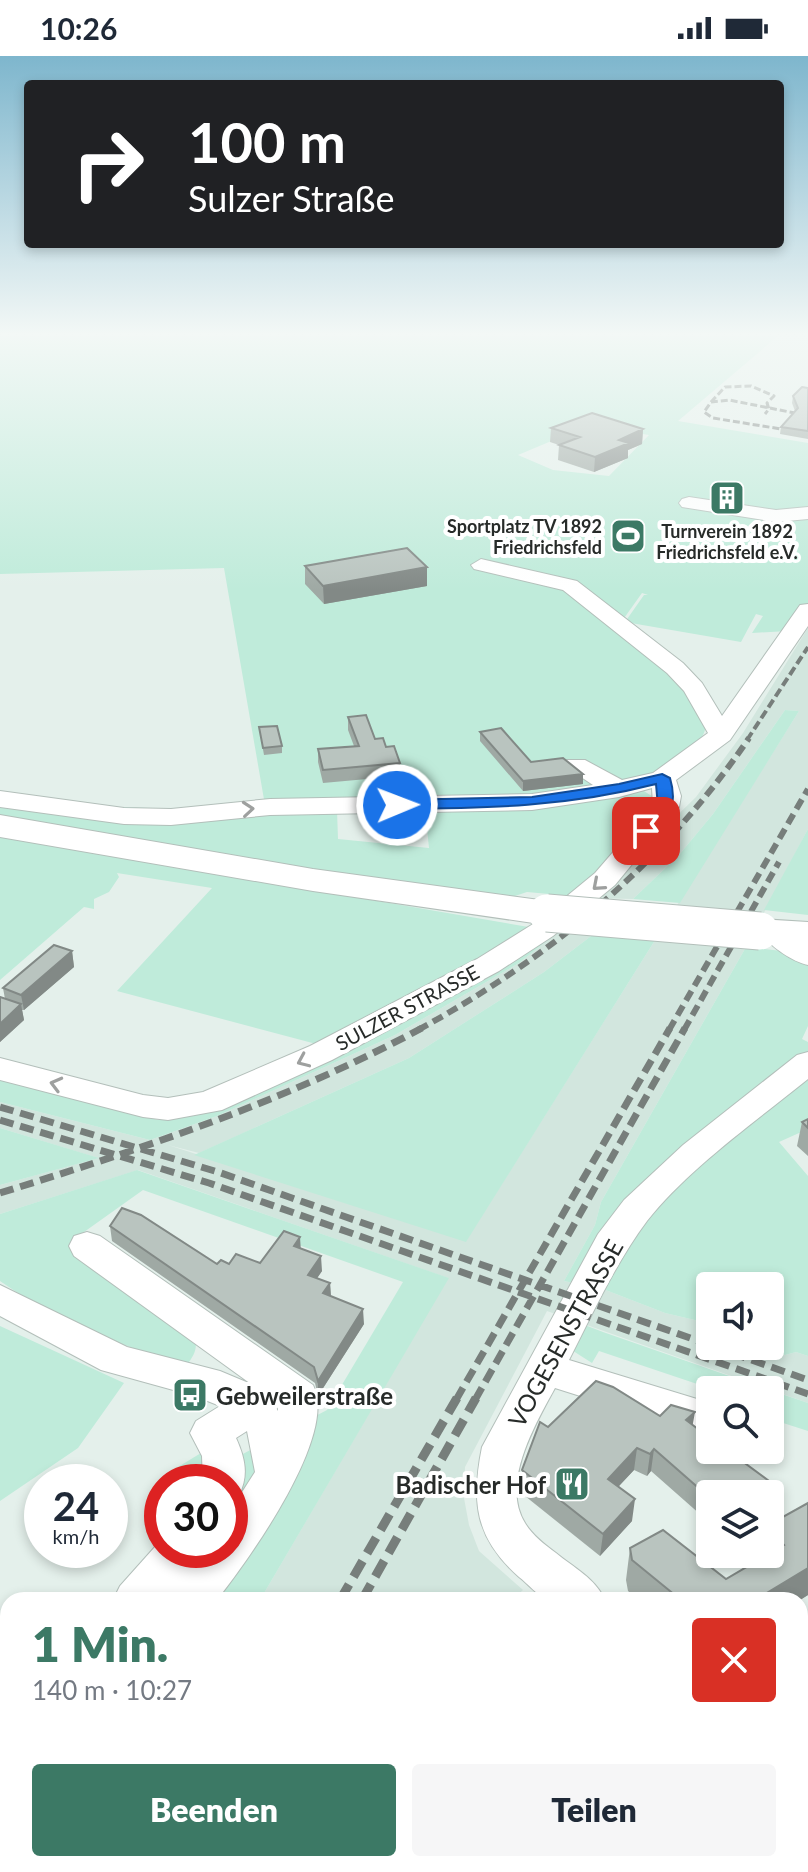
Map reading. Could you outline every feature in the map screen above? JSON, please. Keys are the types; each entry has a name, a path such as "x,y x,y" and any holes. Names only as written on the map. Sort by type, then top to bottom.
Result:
{"main road":[{"path":"0,826 328,883 547,913 781,933"}],"street":[{"path":"689,503 776,516 808,512"},
{"path":"782,507 808,512"},
{"path":"481,565 570,585 675,668 694,688 721,735"},
{"path":"0,799 124,816 171,817 270,807 532,802 619,789 662,778 721,735 808,610"},
{"path":"576,765 619,789"},
{"name":"SULZER STRASSE","path":"0,1069 143,1106 168,1109 210,1102 265,1078 321,1053 418,1002 543,930 605,879 666,807 668,796 662,778"},
{"path":"781,933 808,956"},
{"name":"VOGESENSTRASSE","path":"572,1592 517,1547 496,1511 495,1478 503,1447 611,1244 637,1209 695,1153 808,1062"},
{"path":"87,1246 299,1397 300,1413 275,1476 248,1520"},
{"path":"0,1299 53,1331 118,1360 224,1388 253,1406 266,1420 274,1443 275,1476"},
{"path":"197,1379 227,1347"},
{"path":"545,1369 696,1416"},
{"path":"225,1464 221,1448 211,1433 253,1406"},
{"path":"143,1592 164,1568"},
{"path":"196,1592 215,1568"}],"shaded area":[{"path":"808,628 808,829 746,947 601,1202 595,1225 564,1281 603,1289 665,1313 696,1320 696,1360 784,1360 784,1355 796,1352 808,1356 808,1403 784,1395 784,1376 731,1376 547,1311 465,1467 464,1498 469,1525 479,1551 523,1590 265,1592 448,1278 138,1170 0,1214 0,1185 98,1158 0,1128 0,1102 150,1140 217,1116 395,1035 519,963 558,932 595,933 544,972 409,1058 199,1153 168,1145 466,1241 799,711 785,710 713,814 679,855 633,899 593,898 696,797 743,733"}],"green space":[{"path":"0,421 678,421 808,443 808,618 788,631 752,633 763,616 756,614 741,642 625,622 644,595 648,595 642,593 622,621 681,680 706,727 694,749 685,757 665,769 630,782 681,815 593,898 527,892 509,898 309,869 0,817 0,804 266,811 224,568 0,574","holes":["582,424 649,435 609,476 553,470 518,455 580,429","425,809 429,848 338,839 337,810"]},
{"path":"785,710 799,711 680,903 633,899 679,855 713,814"},
{"path":"808,829 808,915 764,910"},
{"path":"0,836 558,932 519,963 395,1035 217,1116 150,1140 0,1102 0,1076 158,1120 181,1116 320,1045 117,991 212,888 117,873 119,877 109,892 94,899 94,909 84,907 0,980"},
{"path":"595,933 657,937 466,1242 194,1155 409,1058 544,972"},
{"path":"746,947 782,951 808,966 808,1026 802,1039 808,1042 808,1129 779,1142 808,1176 808,1356 796,1352 784,1355 784,1272 696,1272 696,1320 665,1313 603,1289 564,1281 595,1225 601,1202"},
{"path":"0,1128 99,1158 0,1185"},
{"path":"137,1170 449,1278 265,1592 169,1592 186,1568 248,1568 248,1464 240,1464 239,1456 327,1410 403,1282 143,1190 70,1242 191,1328 196,1348 186,1366 90,1331 0,1281 0,1214"},
{"path":"582,1324 730,1376 696,1376 696,1384 599,1351 592,1363 570,1349"},
{"path":"0,1326 124,1383 78,1448 54,1464 24,1464 24,1485 0,1501"},
{"path":"784,1395 808,1403 808,1431 784,1423"},
{"path":"201,1453 205,1464 183,1464"}],"building":[{"path":"571,421 617,421 643,429 619,440 629,443 595,457 559,445 580,437 551,428"},
{"path":"787,421 808,421 808,431 781,427"},
{"path":"407,548 427,567 323,586 305,566"},
{"path":"366,715 375,739 383,738 386,747 394,746 400,763 323,770 318,749 359,746 348,717"},
{"path":"277,726 282,746 263,748 259,727"},
{"path":"501,728 531,762 563,758 583,774 523,781 480,732"},
{"path":"54,945 72,951 21,995 3,988"},
{"path":"0,997 21,1004 0,1024"},
{"path":"122,1208 141,1215 217,1264 221,1260 229,1264 236,1254 260,1263 284,1231 300,1237 294,1246 321,1256 308,1275 330,1283 323,1293 363,1309 318,1381 314,1367 110,1226"},
{"path":"596,1381 613,1387 660,1416 671,1405 695,1412 686,1420 696,1428 696,1464 746,1464 768,1480 696,1480 696,1486 654,1449 650,1454 637,1448 608,1479 635,1499 603,1534 522,1470 540,1422 548,1427"},
{"path":"808,1503 808,1568 768,1592 671,1592 632,1560 630,1548 663,1530 696,1556 696,1568 712,1568 726,1579 745,1568 784,1568 784,1516"}],"railway":[{"path":"730,421 781,429 799,426"},
{"path":"747,740 808,647"},
{"path":"418,1030 513,972 601,904 680,826 749,738"},
{"path":"669,1030 808,789"},
{"path":"684,1030 779,862"},
{"path":"137,1148 268,1100 422,1028"},
{"path":"525,1280 670,1028"},
{"path":"540,1285 685,1028"},
{"path":"0,1107 137,1148"},
{"path":"0,1120 116,1155"},
{"path":"116,1155 137,1148"},
{"path":"137,1148 218,1172 525,1280"},
{"path":"0,1193 116,1155"},
{"path":"116,1155 209,1183 518,1292"},
{"path":"518,1292 525,1280"},
{"path":"525,1280 540,1285"},
{"path":"533,1297 540,1285"},
{"path":"540,1285 696,1340"},
{"path":"456,1400 518,1292"},
{"path":"518,1292 533,1297"},
{"path":"475,1400 533,1297"},
{"path":"533,1297 808,1394"},
{"path":"752,1360 808,1380"},
{"path":"345,1592 457,1398"},
{"path":"367,1592 476,1398"}],"place":[{"name":"Turnverein 1892 Friedrichsfeld e.V.","path":"727,498"},
{"name":"Sportplatz TV 1892 Friedrichsfeld","path":"628,536"},
{"name":"Gebweilerstraße","path":"190,1395"},
{"name":"Badischer Hof","path":"572,1484"}],"route":[{"path":"397,805 532,802 619,789 662,778 668,796 666,807 646,831"}]}
